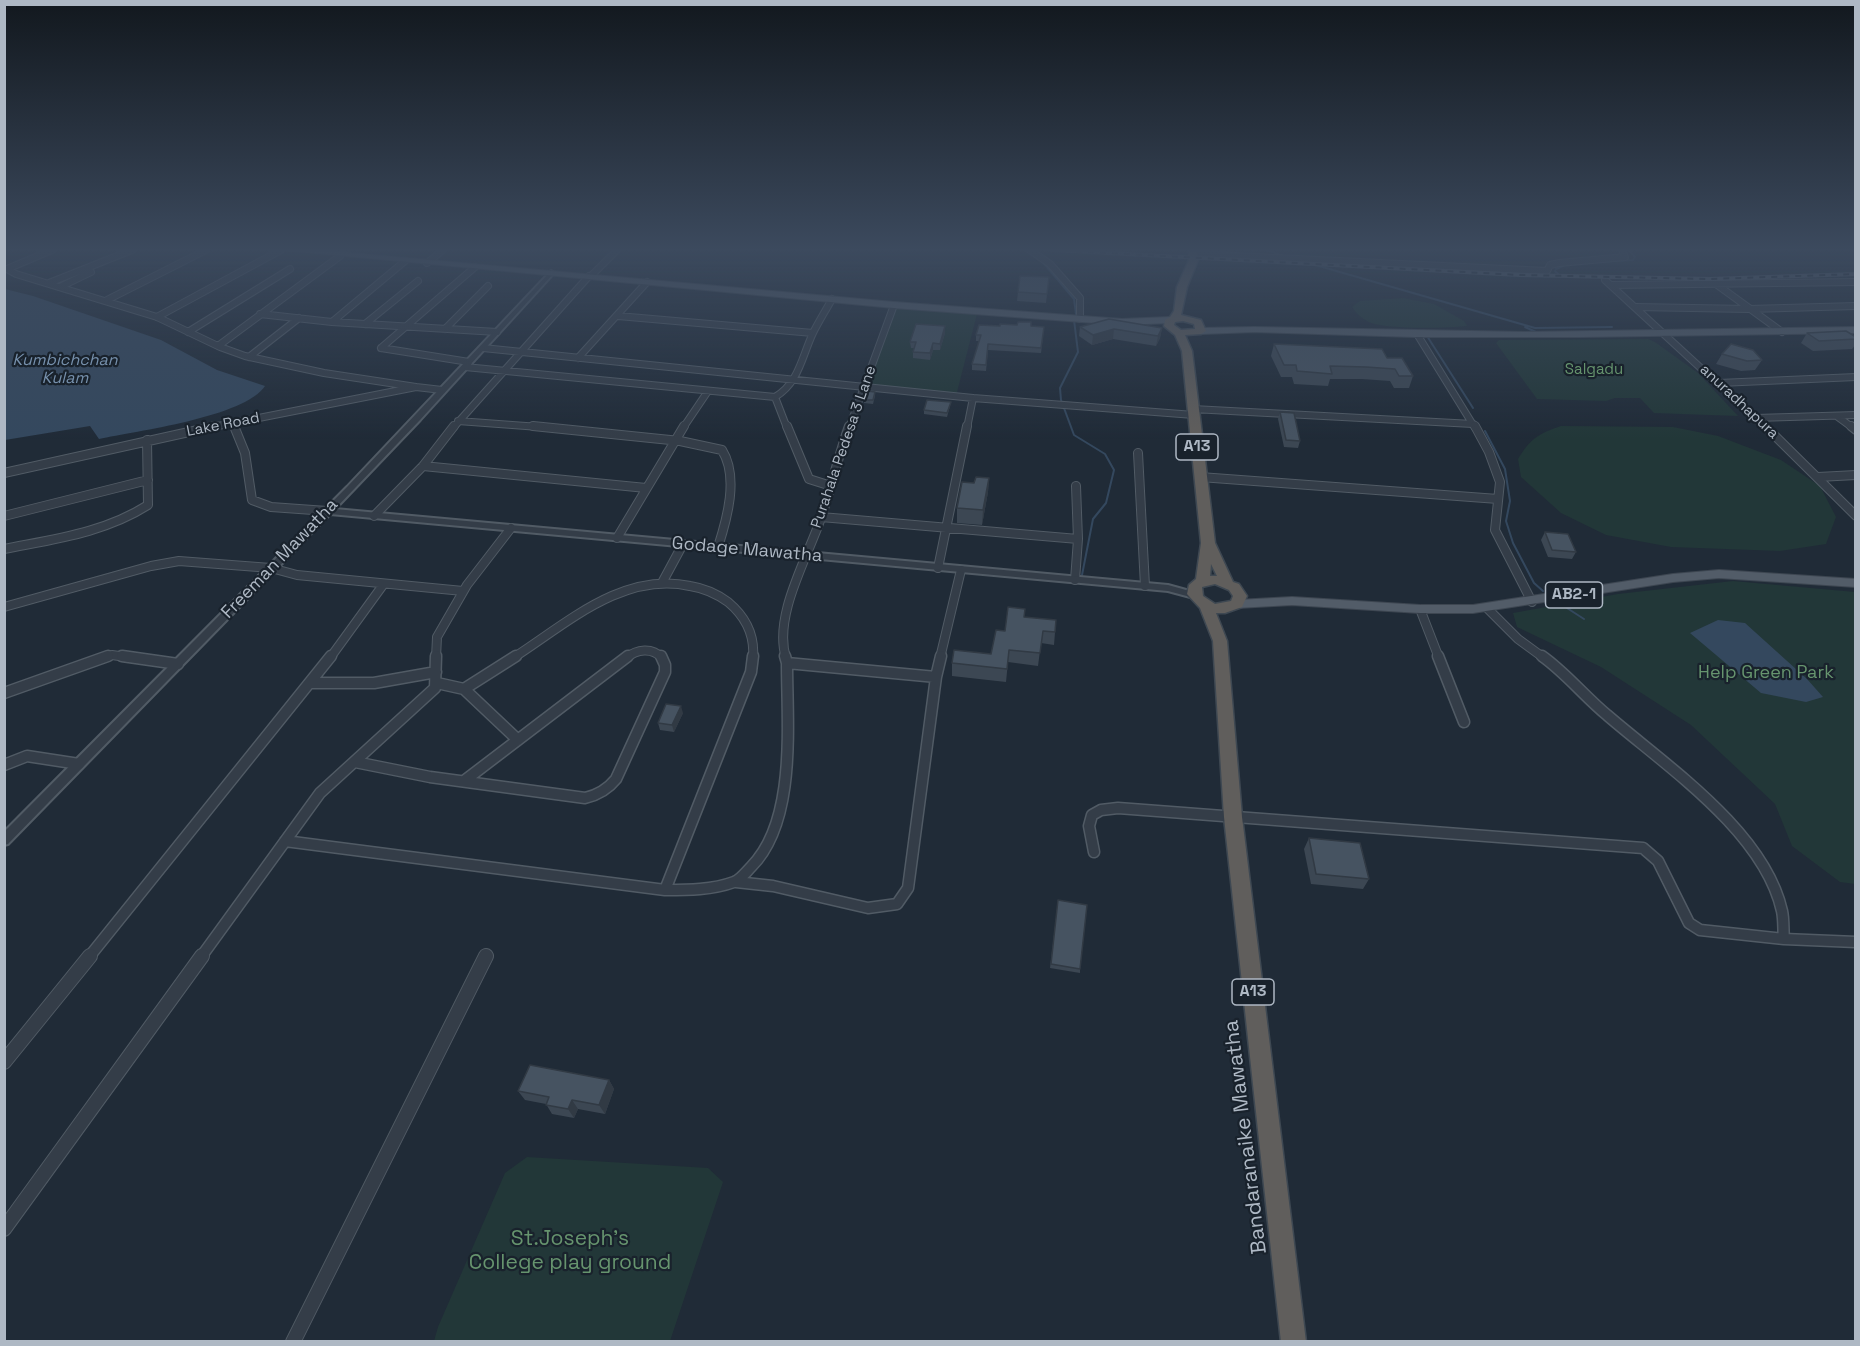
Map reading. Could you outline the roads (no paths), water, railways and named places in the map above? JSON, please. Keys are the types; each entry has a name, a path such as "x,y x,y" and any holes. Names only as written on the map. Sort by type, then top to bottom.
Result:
{"highway":[{"path":"1174,326 1179,313"},
{"path":"1185,313 1197,326"},
{"path":"1174,326 1197,326"},
{"path":"1174,326 1197,326"},
{"name":"A13","path":"1174,326 1187,351 1208,543 1200,592"},
{"name":"A13","path":"1187,351 1197,326"},
{"name":"A13","path":"1208,543 1231,585"},
{"path":"1216,580 1231,585 1239,596 1234,605 1218,609 1200,592 1216,580"},
{"name":"Bandaranaike Mawatha","path":"1200,592 1220,641 1233,818 1294,1341"},
{"name":"Bandaranaike Mawatha","path":"1220,641 1234,605"}],"main road":[{"path":"998,313 1174,326"},
{"path":"1197,326 1417,334 1665,334 1856,330"},
{"name":"AB2-1","path":"1231,585 1259,596 1292,601 1420,609 1487,608 1673,578 1719,573 1856,583"},
{"name":"AB2-1","path":"1234,605 1292,601"}],"street":[{"path":"145,313 218,346 249,357 324,373 416,387"},
{"path":"157,317 165,313"},
{"path":"188,332 219,313"},
{"path":"332,322 343,313"},
{"path":"365,324 379,313"},
{"path":"422,313 381,348 503,370 775,397 785,393 794,380 813,333 824,313"},
{"path":"445,329 461,313"},
{"name":"Freeman Mawatha","path":"4,840 327,512 515,313"},
{"path":"374,516 423,466 458,421 556,313"},
{"path":"579,358 621,313"},
{"name":"Purahala Pedesa 3 Lane","path":"736,882 757,861 776,826 786,785 787,663 781,642 787,609 821,517 828,485 862,387 891,313"},
{"path":"1080,313 1080,319"},
{"name":"anuradhapura","path":"1642,313 1756,418 1856,516"},
{"path":"1754,313 1782,332"},
{"path":"218,346 260,314 332,322 497,332"},
{"path":"618,316 813,333"},
{"path":"249,357 299,318"},
{"path":"1835,330 1845,336"},
{"path":"1417,334 1489,452 1500,482 1495,530 1532,602"},
{"path":"483,348 973,398 1074,406 1473,424"},
{"path":"1719,384 1856,377"},
{"name":"Lake Road","path":"4,472 147,440 416,387 442,390"},
{"path":"617,538 675,440 708,391"},
{"path":"775,397 797,458 808,479 828,485"},
{"path":"938,567 973,398"},
{"path":"1756,418 1856,415"},
{"path":"1838,417 1856,430"},
{"path":"458,421 675,440 718,447 724,452 728,464 729,496 727,522 718,548"},
{"path":"234,423 245,453 252,500 271,507 327,512"},
{"path":"4,549 80,533 130,518 148,505 147,440"},
{"path":"1138,453 1145,586"},
{"path":"423,466 646,488"},
{"path":"1818,477 1856,475"},
{"path":"1200,477 1498,499"},
{"path":"4,516 148,480"},
{"path":"1075,580 1078,539 1076,486"},
{"name":"Godage Mawatha","path":"327,512 1200,592"},
{"path":"821,517 1078,539"},
{"path":"4,1229 320,793 431,693 436,678 437,637 463,591 511,528"},
{"path":"663,581 683,544"},
{"path":"4,607 151,566 178,561 271,568 297,575 463,591"},
{"path":"285,841 664,890 695,890 736,882 773,886 868,908 897,904 908,888 936,677 961,570"},
{"path":"464,689 606,597 632,586 663,581 687,584 715,593 728,602 748,624 753,637 755,654 751,672 664,890"},
{"path":"4,1062 311,683 383,585"},
{"path":"1487,608 1518,639 1547,660 1604,713 1709,801 1732,825 1753,852 1773,886 1782,912 1784,939"},
{"path":"1420,609 1464,722"},
{"path":"355,762 464,781 585,798 606,790 616,779 665,672 664,658 655,651 632,652 464,781"},
{"path":"4,693 112,655 178,664"},
{"path":"787,663 936,677"},
{"path":"311,683 347,687 436,678 464,689 518,740"},
{"path":"4,765 27,756 79,764"},
{"path":"1094,852 1089,826 1092,815 1101,810 1118,808 1643,848 1658,861 1689,923 1700,930 1784,939 1856,942"},
{"path":"293,1341 486,955"}],"water":[{"name":"Kumbichchan Kulam","path":"5,313 82,313 161,340 217,370 265,386 254,397 236,406 163,427 99,439 90,426 5,440"},
{"path":"1718,620 1745,623 1807,679 1823,697 1806,702 1761,693 1690,633"}],"waterway":[{"path":"1482,313 1535,328 1612,327"},
{"path":"1074,320 1078,352 1060,388 1061,400 1074,435 1105,454 1114,470 1106,503 1093,519 1082,575"},
{"path":"1525,327 1538,333"},
{"path":"1430,336 1427,336 1473,408"},
{"path":"1485,431 1505,469 1510,501 1506,521 1513,543 1534,583 1543,591"},
{"path":"1553,599 1584,619"}],"park label":[{"name":"Salgadu","path":"1594,370"},
{"name":"Help Green Park","path":"1766,673"},
{"name":"St.Joseph's College play ground","path":"570,1251"}]}
